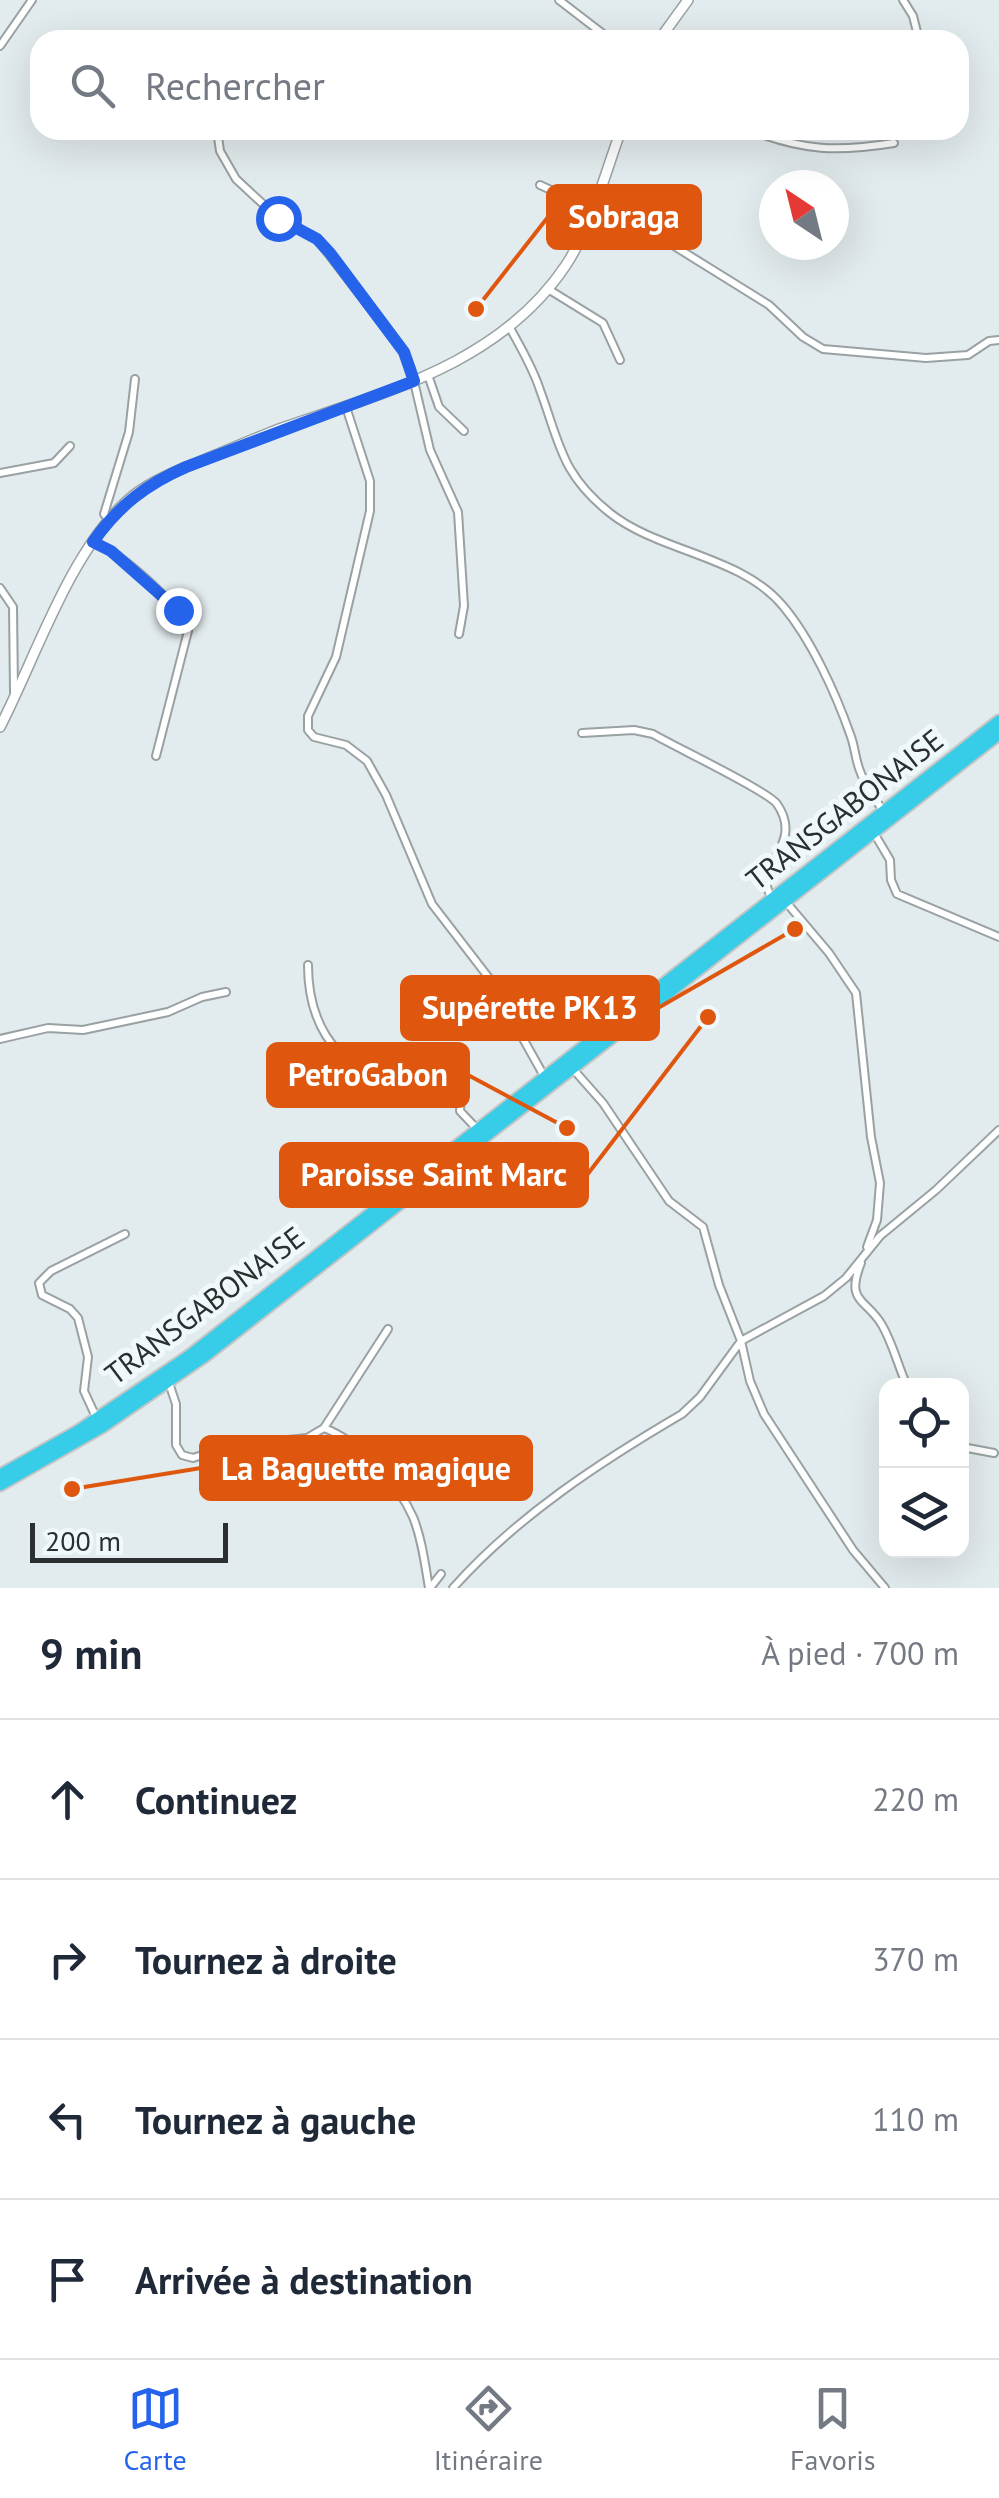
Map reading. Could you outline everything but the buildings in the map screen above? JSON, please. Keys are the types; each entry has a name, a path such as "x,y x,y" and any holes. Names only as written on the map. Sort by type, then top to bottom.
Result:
{"highway":[{"name":"TRANSGABONAISE","path":"0,1475 189,1356 999,721"},
{"name":"TRANSGABONAISE","path":"0,1485 62,1452 169,1383 999,734"}],"street":[{"path":"0,46 32,0"},
{"path":"560,0 598,30"},
{"path":"667,30 688,0"},
{"path":"902,0 917,30"},
{"path":"218,140 220,152 236,179 278,218 317,239 404,352 430,450 458,512 464,606 459,634"},
{"path":"0,728 93,542 131,498 168,475 275,431 428,376 470,355 510,328 568,262 618,140"},
{"path":"780,140 804,148 830,149 894,144"},
{"path":"540,185 592,209"},
{"path":"597,198 769,305 823,349 926,358 968,355 988,341 999,340"},
{"path":"548,289 603,323 620,360"},
{"path":"510,328 540,388 558,449 588,492 611,514 641,532 719,562 783,605 833,693 851,736 859,771 884,812"},
{"path":"428,376 439,407 464,431"},
{"path":"109,520 104,514 130,432 135,379"},
{"path":"346,406 370,481 370,511 336,657 308,716 308,730 314,736 346,745 366,761 386,795 432,904 489,978 544,1077"},
{"path":"0,473 54,463 70,446"},
{"path":"93,542 111,551 178,610 188,631 156,756"},
{"path":"0,588 13,608 14,698"},
{"path":"582,733 634,730 653,734 774,800 786,824 786,838 766,875 764,884 772,899"},
{"path":"874,833 890,860 890,880 897,894 999,937"},
{"path":"786,902 830,953 856,992 870,1137 880,1183 877,1220 855,1276 858,1298 881,1323 904,1378"},
{"path":"308,965 312,1010 343,1056 352,1064 388,1072 428,1067 452,1071 462,1078 460,1111 478,1130"},
{"path":"0,1038 48,1028 84,1030 168,1012 202,997 226,992"},
{"path":"573,1069 603,1103 669,1201 703,1227 750,1381 779,1440 853,1550 886,1588"},
{"path":"453,1588 490,1549 556,1496 682,1414 700,1397 741,1342 824,1296 846,1278 880,1236 999,1130"},
{"path":"96,1418 84,1391 88,1357 78,1318 70,1309 42,1295 40,1283 52,1271 126,1234"},
{"path":"169,1383 176,1404 176,1445 182,1454 192,1458 230,1446 307,1438 324,1428 388,1329"},
{"path":"324,1428 343,1435 358,1447 407,1506 415,1523 430,1588"},
{"path":"969,1448 994,1453"},
{"path":"430,1588 441,1574"}],"place":[{"name":"Sobraga","path":"476,309"},
{"name":"Supérette PK13","path":"795,929"},
{"name":"Paroisse Saint Marc","path":"708,1017"},
{"name":"PetroGabon","path":"567,1128"},
{"name":"La Baguette magique","path":"72,1489"}],"route":[{"path":"178,610 111,551 93,542 123,504 151,484 186,467 414,381 404,352 330,253 317,239 278,218"}]}
